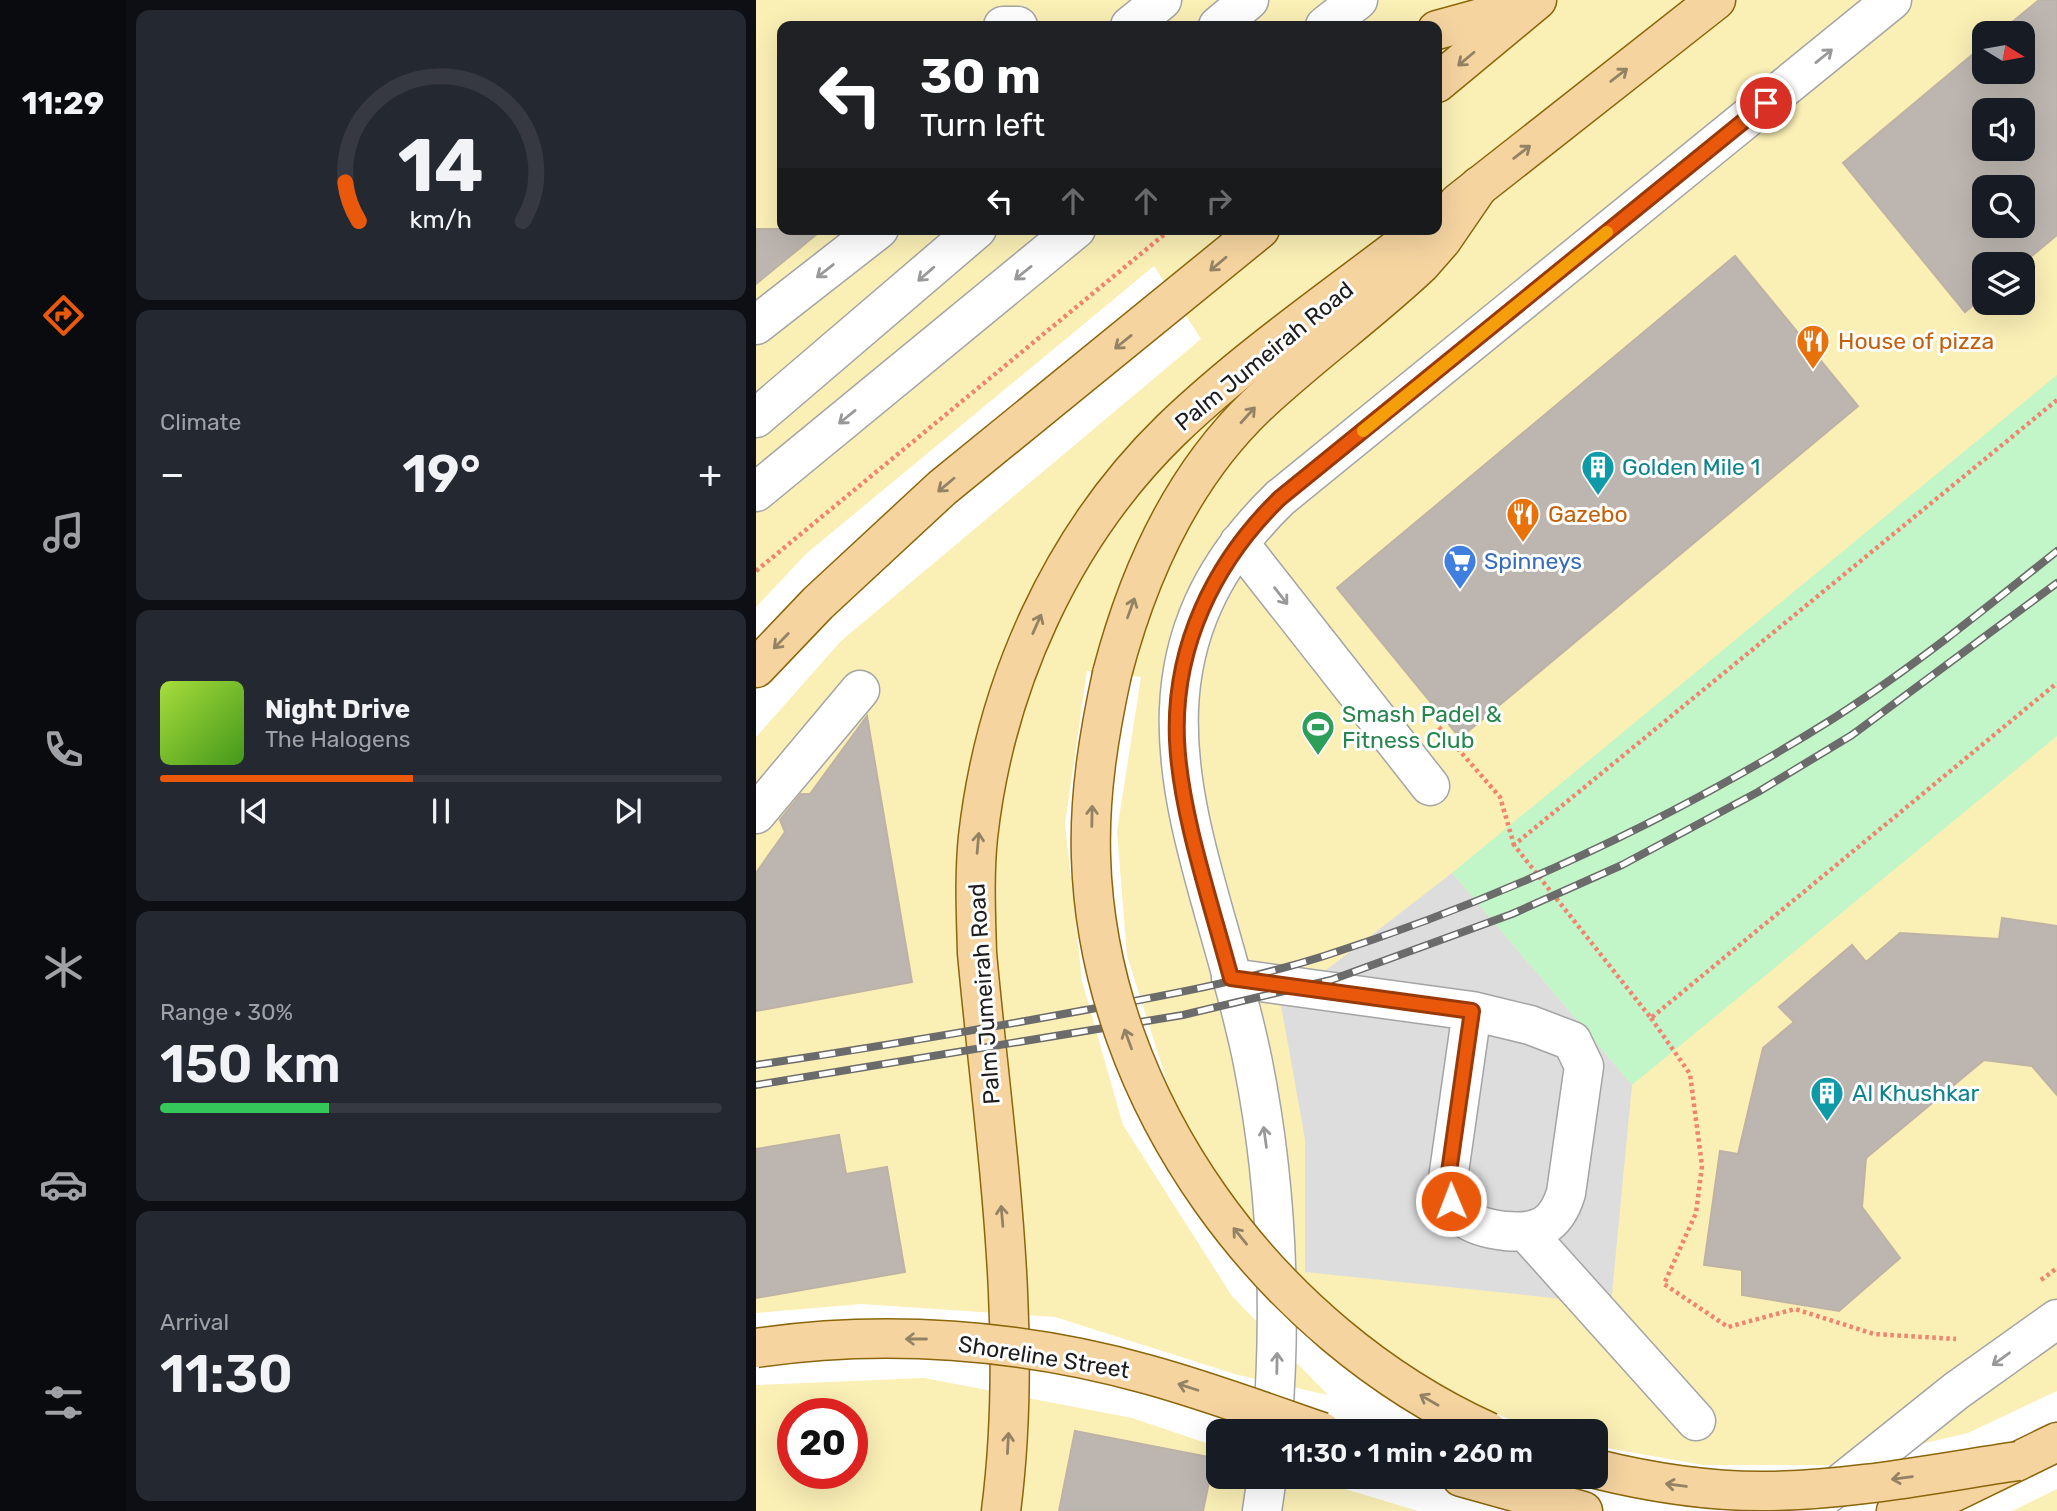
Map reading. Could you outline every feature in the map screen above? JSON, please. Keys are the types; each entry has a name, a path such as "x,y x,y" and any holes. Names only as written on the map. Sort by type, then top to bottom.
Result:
{"main road":[{"path":"1442,215 1716,0"},
{"path":"1442,29 1535,2"},
{"path":"1442,79 1535,2"},
{"path":"1462,1419 1402,1384 1349,1347 1300,1304 1216,1206 1181,1151 1128,1040 1110,981 1093,883 1092,796 1099,734 1125,624 1148,565 1191,487 1221,446 1264,399 1421,264 1442,240 1479,186"},
{"path":"756,668 818,603 942,488 1252,235"},
{"name":"Palm Jumeirah Road","path":"1001,1511 1008,1458 1010,1302 977,954 975,896 978,839 986,782 1017,671 1039,618 1090,528 1131,473 1170,431 1212,393 1415,235"},
{"name":"Shoreline Street","path":"756,1348 853,1339 927,1339 1000,1345 1074,1357 1146,1374 1283,1419"},
{"path":"1896,1511 1950,1494 2057,1442"},
{"path":"1608,1472 1641,1480 1705,1489 1770,1491 1835,1488 2018,1461"},
{"path":"1504,1489 1583,1511"}],"street":[{"path":"1136,21 1162,0"},
{"path":"1224,21 1249,0"},
{"path":"1331,21 1358,0"},
{"path":"1273,1419 1278,1296 1274,1217 1253,1061 1183,792 1177,740 1180,687 1191,636 1211,588 1239,543 1280,498 1892,0"},
{"path":"756,325 871,235"},
{"path":"756,418 970,235"},
{"path":"756,492 1069,235"},
{"path":"1239,543 1430,786"},
{"path":"756,814 860,690"},
{"path":"1231,978 1472,1011 1560,1035 1572,1041 1584,1066 1562,1207 1547,1224 1527,1233 1484,1228 1470,1223 1458,1214 1447,1186 1472,1011"},
{"path":"1527,1233 1696,1422"},
{"path":"1806,1511 1956,1391 2057,1319"},
{"path":"1262,1511 1265,1489"}],"path":[{"path":"756,571 1163,235"},
{"path":"1514,845 2057,400"},
{"path":"1651,1018 2057,683"},
{"path":"1500,797 1514,845 1651,1018 1690,1074 1702,1166 1696,1213 1664,1284 1728,1327 1795,1309 1874,1334 1958,1339"},
{"path":"2035,1284 2057,1268"}],"sand":[{"path":"756,0 2057,0 2057,1511 756,1511"}],"green space":[{"path":"2057,375 2057,736 1632,1085 1452,873"}],"shaded area":[{"path":"1452,873 1632,1085 1611,1304 1305,1272 1305,1139 1281,1005"}],"pier":[{"path":"1154,266 1201,339 841,641 756,737 756,607 807,553"},
{"path":"1087,671 1141,677 1117,831 1127,956 1177,1113 1230,1203 1307,1294 1416,1380 1509,1419 1206,1419 1206,1443 1132,1418 924,1378 756,1385 756,1313 861,1304 1055,1317 1238,1375 1328,1395 1232,1296 1123,1125 1082,981 1065,824"},
{"path":"2057,1391 2057,1489 2012,1511 1418,1511 1345,1489 1608,1489 1608,1448 1703,1465 1832,1465 1968,1433"}],"building":[{"path":"2039,0 2057,0 2057,235 2035,253 1972,252 1972,306 1965,312 1843,163 1972,55 1972,84 2035,84 2035,21 2014,21"},
{"path":"756,229 777,229 777,235 816,235 756,284"},
{"name":"Golden Mile 1","path":"1735,256 1858,406 1460,738 1337,588"},
{"path":"867,716 912,982 756,1011 756,873 785,832 780,820 801,794 810,794"},
{"name":"Al Khushkar","path":"2002,918 2057,926 2057,1095 2032,1066 1984,1060 1866,1158 1862,1207 1900,1258 1839,1311 1742,1295 1742,1270 1704,1265 1720,1151 1738,1154 1763,1048 1794,1022 1779,1007 1852,945 1866,962 1900,933 1999,939"},
{"path":"839,1135 846,1174 887,1167 905,1272 756,1298 756,1149"},
{"path":"1075,1431 1206,1456 1208,1489 1203,1511 1059,1511"}],"railway":[{"path":"756,1065 999,1026 1234,980 1324,956 1457,909 1650,822 1774,755 1892,679 2057,551"},
{"path":"756,1085 1183,1015 1331,980 1512,914 1622,865 1758,792 1852,735 2057,583"}],"slow traffic":[{"path":"1363,431 1607,232"}],"place":[{"name":"House of pizza","path":"1813,371"},
{"name":"Golden Mile 1","path":"1598,497"},
{"name":"Gazebo","path":"1523,544"},
{"name":"Spinneys","path":"1460,591"},
{"name":"Smash Padel & Fitness Club","path":"1318,757"},
{"name":"Al Khushkar","path":"1827,1123"}],"route":[{"path":"1451,1201 1447,1186 1472,1011 1231,978 1183,792 1177,740 1180,687 1191,636 1211,588 1239,543 1280,498 1766,103"}]}
